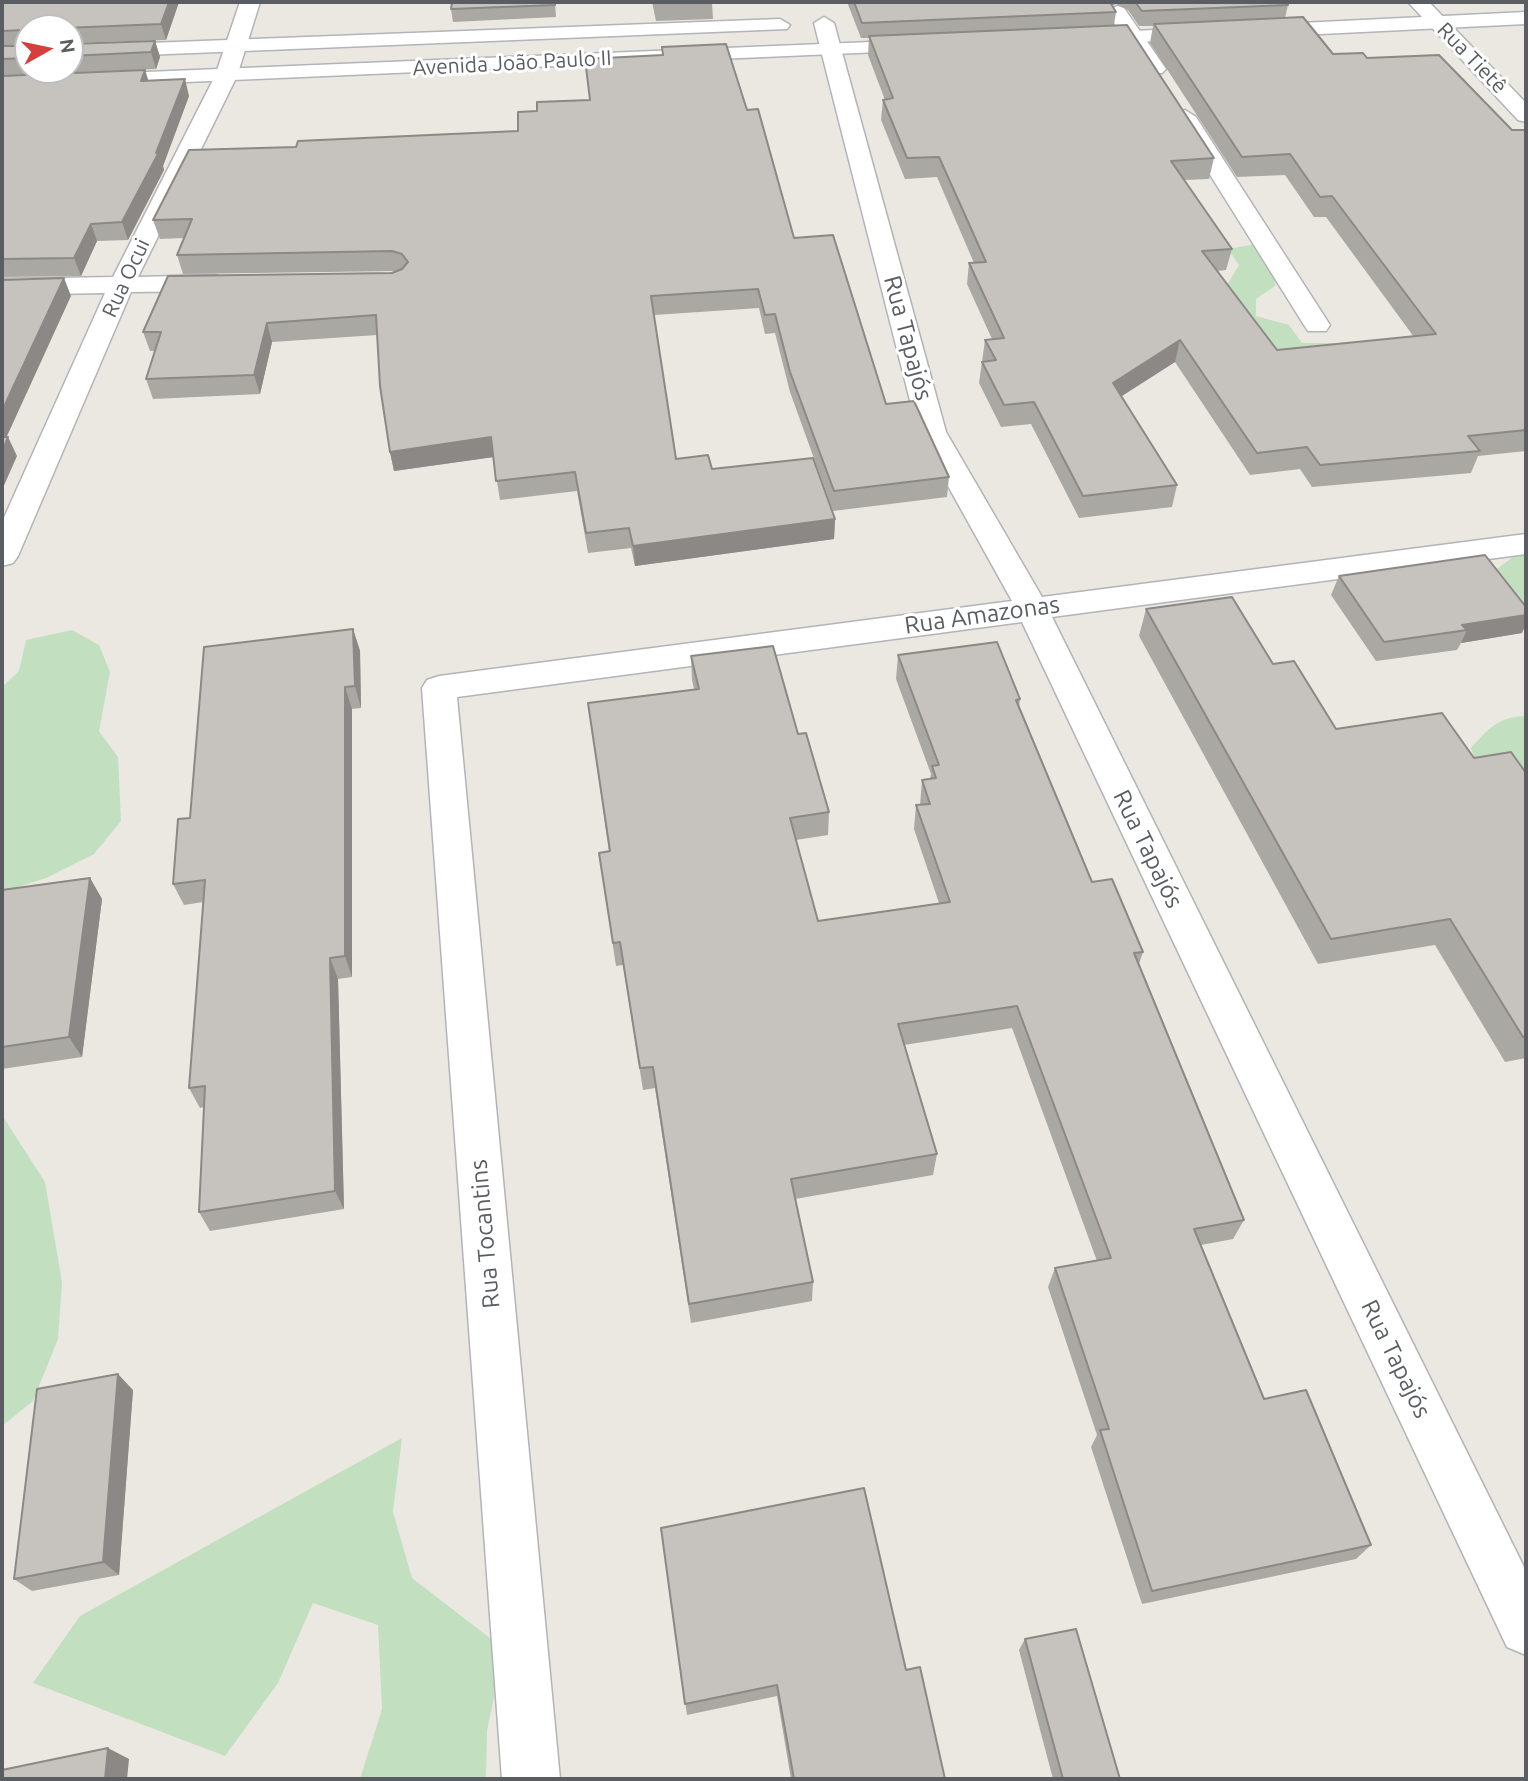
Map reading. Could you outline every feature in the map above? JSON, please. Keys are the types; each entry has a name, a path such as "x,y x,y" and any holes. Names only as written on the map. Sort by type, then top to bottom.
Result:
{"street":[{"name":"Rua Ocui","path":"2,556 122,284 226,76 250,2"},
{"name":"Rua Tietê","path":"1418,2 1526,115"},
{"path":"1144,11 1110,13 1134,37 1317,326"},
{"path":"1245,32 1526,18"},
{"name":"Avenida João Paulo II","path":"2,84 226,76 820,29"},
{"name":"Avenida João Paulo II","path":"84,51 820,29 942,45"},
{"name":"Rua Tapajós","path":"820,29 932,432 1032,609 1526,1628"},
{"path":"1066,40 1217,33"},
{"path":"2,287 245,282"},
{"name":"Rua Amazonas","path":"439,688 1526,544"},
{"name":"Rua Tocantins","path":"439,688 531,1779"}],"green space":[{"path":"1256,244 1277,268 1275,286 1256,299 1256,316 1289,325 1302,343 1338,343 1363,361 1306,394 1219,298 1239,265 1228,249"},
{"path":"1526,555 1526,610 1490,574 1513,557"},
{"path":"72,630 99,645 110,672 99,731 118,757 121,821 94,854 46,878 2,892 2,687 19,671 26,640"},
{"path":"1526,716 1526,782 1477,765 1471,748 1483,735 1501,721"},
{"path":"2,1115 45,1182 62,1282 58,1339 33,1401 2,1426"},
{"path":"402,1438 393,1512 412,1578 504,1649 487,1731 486,1779 360,1779 382,1709 378,1625 313,1603 278,1683 225,1756 33,1683 80,1616"}],"building":[{"path":"2,2 169,2 161,24 84,27 84,14 14,14 14,30 2,31"},
{"path":"452,2 555,2 555,5 451,9"},
{"path":"854,2 1110,2 1116,12 862,23"},
{"path":"1135,2 1285,2 1288,5 1142,11"},
{"path":"1303,17 1333,54 1363,53 1367,58 1439,55 1512,130 1526,130 1526,430 1468,436 1480,451 1320,465 1307,447 1257,453 1180,340 1113,383 1177,485 1083,496 1034,402 1004,405 982,362 996,360 985,340 1004,338 969,263 986,262 939,157 907,158 883,100 893,98 869,36 1127,25 1214,158 1171,161 1232,249 1202,251 1277,350 1436,334 1332,196 1320,197 1290,154 1242,157 1154,24"},
{"path":"155,41 151,52 84,55 84,44"},
{"path":"726,44 747,110 758,109 794,238 833,235 886,404 914,401 949,477 834,491 790,372 775,314 765,315 758,289 651,296 676,459 708,455 712,469 813,458 835,519 633,546 629,528 586,533 575,472 496,481 491,437 390,452 380,386 376,315 267,323 254,375 146,379 161,332 143,332 168,276 392,273 402,269 408,262 402,254 392,251 177,255 192,219 153,220 189,150 296,147 298,141 518,131 518,112 537,111 537,102 590,100 585,59 663,55 662,47"},
{"path":"2,46 14,46 14,59 2,59"},
{"path":"145,70 141,81 185,79 156,153 159,152 122,222 91,224 74,258 2,259 2,76 14,75 14,84 84,84 84,73"},
{"path":"64,278 2,411 2,280"},
{"path":"2,437 8,437 2,452"},
{"path":"1485,555 1526,607 1526,615 1462,625 1467,630 1384,642 1339,576"},
{"path":"1232,597 1273,664 1294,661 1336,729 1442,713 1474,758 1511,752 1526,773 1526,1036 1523,1037 1450,919 1331,939 1146,609"},
{"path":"353,629 355,686 345,687 345,956 330,958 335,1191 199,1212 205,1086 189,1088 205,880 173,884 178,819 190,818 204,647"},
{"path":"997,642 1020,699 1016,700 1092,882 1112,879 1143,952 1134,953 1244,1220 1194,1229 1264,1399 1306,1390 1371,1545 1152,1591 1100,1430 1109,1429 1055,1268 1111,1258 1017,1006 898,1024 937,1154 791,1179 813,1282 689,1304 653,1067 640,1068 620,942 613,943 599,853 610,851 588,703 699,689 691,656 773,646 798,734 806,733 829,812 790,818 818,921 950,902 916,805 930,804 922,780 936,778 932,766 939,765 898,655"},
{"path":"90,878 69,1037 2,1047 2,890"},
{"path":"118,1374 103,1562 14,1579 37,1389"},
{"path":"864,1488 906,1670 920,1667 945,1779 794,1779 777,1685 685,1704 661,1528"},
{"path":"1076,1629 1120,1779 1063,1779 1025,1639"},
{"path":"108,1748 105,1779 2,1779 2,1770"}]}
